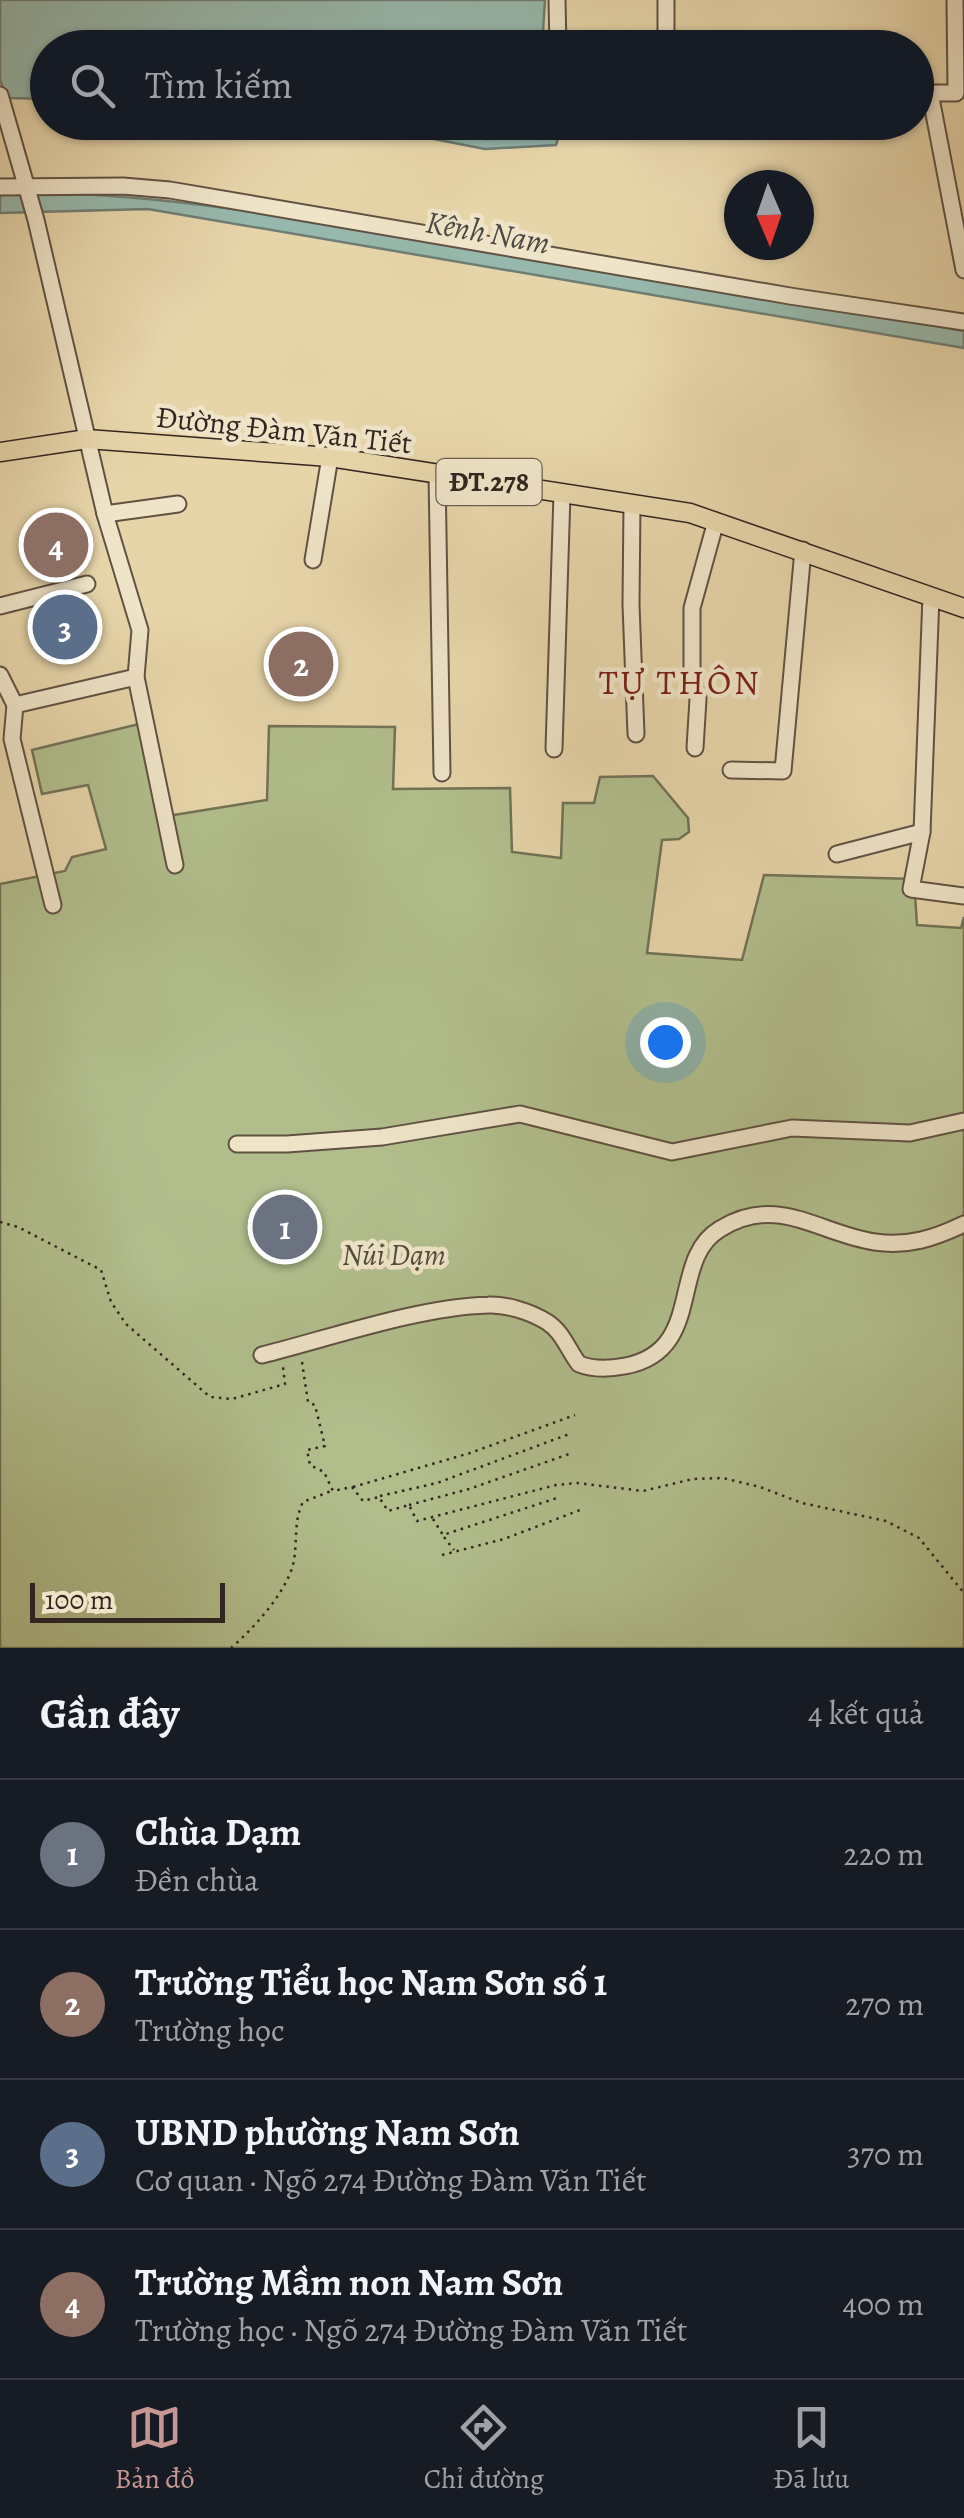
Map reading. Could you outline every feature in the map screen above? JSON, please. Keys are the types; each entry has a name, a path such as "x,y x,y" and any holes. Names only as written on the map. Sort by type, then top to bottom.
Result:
{"main road":[{"name":"Đường Đàm Văn Tiết","path":"0,452 87,439 330,457 690,512 964,608"}],"street":[{"path":"556,0 557,30"},
{"path":"666,0 666,30"},
{"path":"934,93 956,93 958,4"},
{"path":"0,95 36,220 105,514 140,630 136,677 175,864"},
{"path":"934,140 964,270"},
{"path":"0,187 170,190 964,322"},
{"path":"313,560 330,457"},
{"path":"437,474 442,773"},
{"path":"554,750 562,494"},
{"path":"105,514 178,504"},
{"path":"632,504 636,734"},
{"path":"695,748 698,698 692,672 692,608 716,521"},
{"path":"731,770 783,771 803,550"},
{"path":"0,606 87,584"},
{"path":"931,596 922,832 911,888 964,896"},
{"path":"0,675 15,706 6,740 53,905"},
{"path":"15,706 136,677"},
{"path":"836,854 922,832"},
{"path":"238,1144 382,1136 520,1114 672,1152 792,1128 910,1133 964,1120"},
{"path":"262,1355 384,1323 491,1304 530,1313 548,1322 564,1338 580,1364 596,1369 621,1367 646,1359 672,1336 700,1246 732,1223 760,1215 789,1216 863,1240 904,1244 932,1238 964,1224"}],"path":[{"path":"0,1222 54,1244 101,1270 111,1302 126,1324 210,1397 232,1399 285,1384 281,1350"},
{"path":"299,1345 308,1402 315,1405 326,1446 307,1450 310,1465 324,1472 333,1491"},
{"path":"230,1648 286,1582 297,1538 297,1514 303,1502 470,1453 575,1414"},
{"path":"352,1487 363,1501 437,1483 572,1433"},
{"path":"379,1496 388,1511 469,1489 570,1454"},
{"path":"409,1505 417,1521 556,1485 577,1483 643,1491 693,1479 723,1478 802,1503 886,1521 919,1538 964,1593"},
{"path":"444,1535 557,1498"},
{"path":"442,1556 504,1539 580,1510"},
{"path":"432,1518 456,1552"}],"green space":[{"name":"Núi Dạm","path":"139,724 161,817 267,800 269,726 395,727 393,789 510,788 512,852 561,858 563,803 594,803 600,777 653,776 688,818 689,832 679,839 662,840 647,953 742,960 764,875 914,879 917,925 961,928 964,917 964,1648 0,1648 0,884 65,871 72,857 106,849 88,785 42,794 32,750"}],"water":[{"path":"0,0 545,0 543,30 30,30 30,99 5,95 0,79"},
{"path":"439,140 558,140 556,145 485,149"},
{"name":"Kênh Nam","path":"52,193 162,200 270,214 845,310 964,331 964,348 148,209 0,213 0,195"}],"place":[{"name":"Trường Mầm non Nam Sơn","path":"56,545"},
{"name":"UBND phường Nam Sơn","path":"65,627"},
{"name":"Trường Tiểu học Nam Sơn số 1","path":"301,664"},
{"name":"Chùa Dạm","path":"285,1227"}],"district":[{"name":"TỰ THÔN","path":"680,682"}]}
